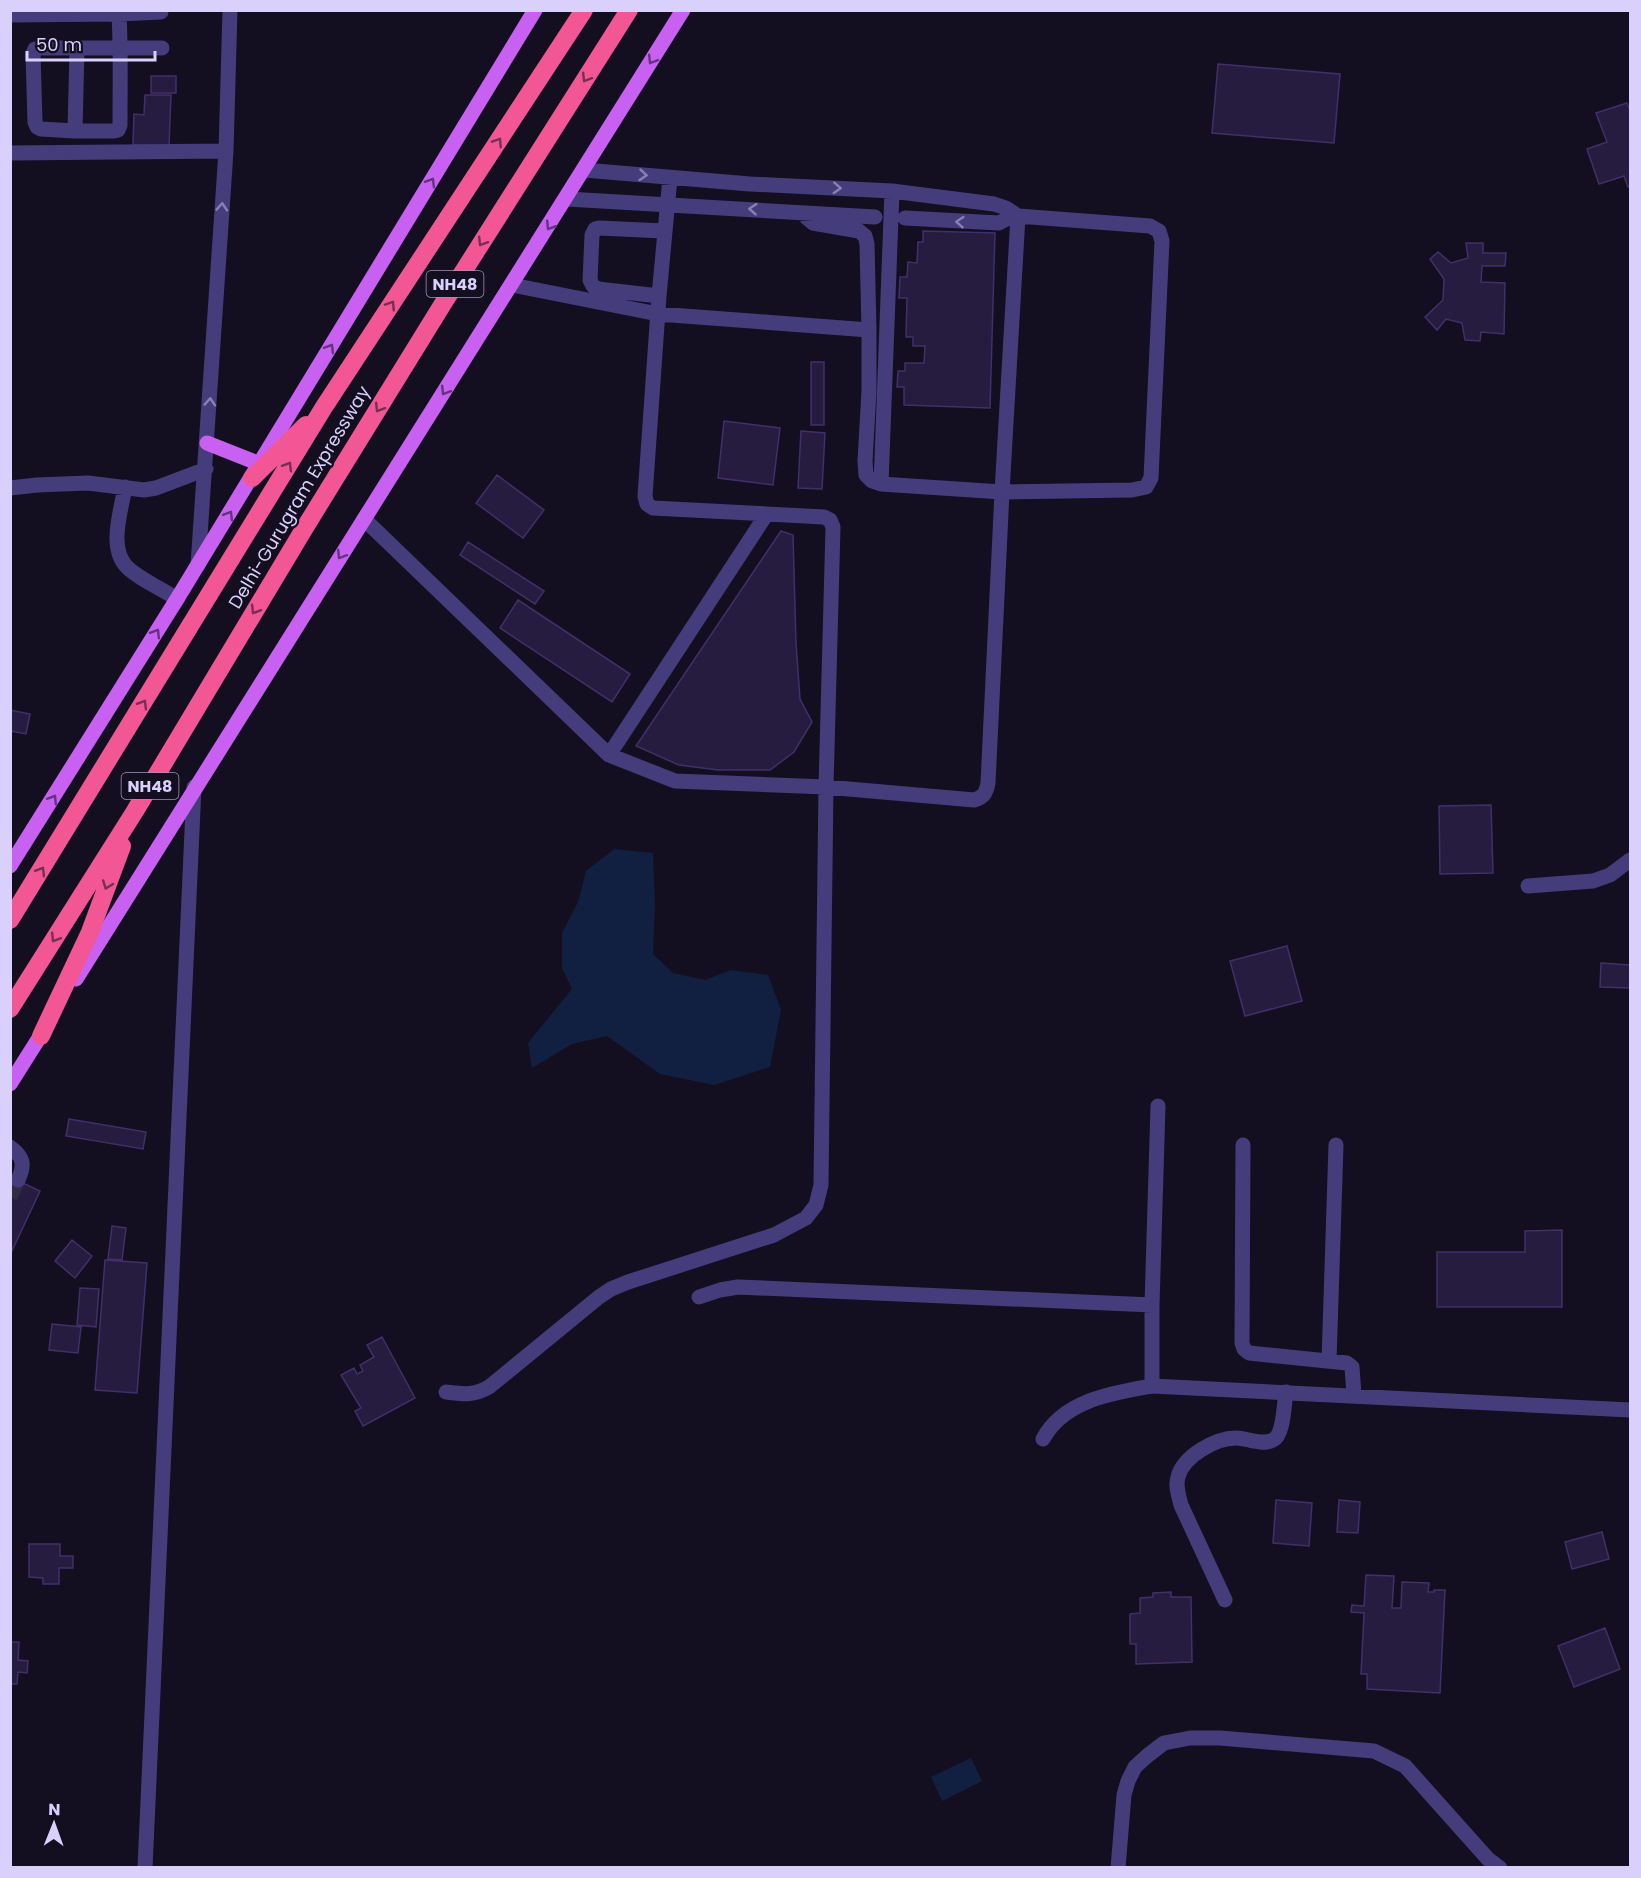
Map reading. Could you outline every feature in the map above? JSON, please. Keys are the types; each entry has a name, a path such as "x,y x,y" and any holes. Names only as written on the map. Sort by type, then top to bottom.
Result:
{"highway":[{"name":"Delhi-Gurugram Expressway","path":"10,920 324,407 584,10"},
{"name":"Delhi-Gurugram Expressway","path":"10,1009 135,811 328,489 450,292 629,10"},
{"path":"256,471 324,407"},
{"path":"41,1036 90,932 135,811"}],"main road":[{"path":"10,866 256,471 535,10"},
{"path":"10,1084 194,787 567,199 683,10"},
{"path":"207,444 256,471"}],"street":[{"path":"198,565 226,151 230,10"},
{"path":"10,15 161,12"},
{"path":"119,14 120,48 118,130 75,131 37,127 34,122 33,54 35,49 40,48 77,48 120,48 162,48"},
{"path":"75,131 77,48"},
{"path":"10,153 226,151"},
{"path":"585,170 750,184 892,191 994,204 1016,215"},
{"path":"446,1392 471,1395 489,1387 611,1289 774,1235 806,1218 816,1205 821,1185 826,787 833,527 830,520 824,517 653,508 647,504 645,496 659,296 670,178"},
{"path":"881,484 892,191"},
{"path":"567,199 875,217"},
{"path":"802,212 813,223 859,231 865,236 869,330 869,391 865,461 866,475 872,481 881,484 1002,492 1132,490 1146,487 1151,478 1162,241 1159,231 1150,226 1016,215 999,223 904,218"},
{"path":"364,519 609,755 675,781 826,787 974,800 985,794 988,783 1016,215"},
{"path":"659,296 598,289 593,286 590,279 591,239 593,232 599,228 664,231"},
{"path":"513,285 658,314 869,330"},
{"path":"10,488 37,484 88,483 144,490 156,488 206,469"},
{"path":"125,488 117,540 120,556 128,568 177,599"},
{"path":"609,755 766,515"},
{"path":"145,1868 194,787"},
{"path":"1528,886 1593,881 1610,875 1630,860"},
{"path":"1152,1386 1158,1106"},
{"path":"1243,1145 1242,1343 1244,1349 1249,1353 1347,1363 1352,1367 1354,1395"},
{"path":"1329,1361 1336,1145"},
{"path":"10,1147 21,1156 23,1162 18,1180"},
{"path":"699,1297 738,1287 1152,1305"},
{"path":"1043,1439 1057,1419 1091,1400 1152,1386 1630,1410"},
{"path":"1225,1600 1181,1505 1178,1478 1184,1465 1202,1449 1225,1438 1238,1437 1260,1442 1273,1440 1279,1435 1286,1392"},
{"path":"1118,1868 1124,1795 1135,1767 1164,1743 1190,1738 1220,1738 1374,1751 1405,1766 1488,1859 1500,1868"}],"water":[{"path":"614,849 653,853 655,906 653,954 673,973 705,980 731,970 768,975 781,1010 770,1067 714,1085 660,1074 607,1036 572,1044 532,1068 528,1043 572,989 562,968 562,933 578,902 586,871"},
{"path":"971,1758 982,1781 942,1801 931,1777"}],"building":[{"path":"1218,64 1340,74 1334,143 1212,133"},
{"path":"151,76 176,76 176,93 151,93"},
{"path":"145,95 171,95 169,146 133,145 134,114 144,115"},
{"path":"1627,103 1630,110 1630,186 1628,187 1624,176 1599,184 1587,149 1607,142 1596,113"},
{"path":"923,231 995,233 990,408 904,405 904,387 897,387 898,371 905,371 905,363 924,363 925,346 913,346 913,337 906,337 907,298 899,298 900,277 907,277 908,262 917,263 918,242 923,242"},
{"path":"1466,243 1483,243 1483,253 1506,253 1505,266 1482,266 1481,282 1505,283 1504,334 1481,332 1480,341 1465,340 1462,323 1446,319 1437,330 1425,317 1443,300 1444,279 1430,259 1438,252 1451,263 1468,258"},
{"path":"811,362 824,362 824,425 811,425"},
{"path":"724,421 780,428 773,485 718,478"},
{"path":"801,431 825,433 822,489 798,488"},
{"path":"497,475 544,510 523,538 476,503"},
{"path":"781,531 793,535 800,699 812,722 794,752 770,770 718,770 679,765 636,746"},
{"path":"468,542 544,591 535,604 460,555"},
{"path":"518,600 630,674 612,702 500,628"},
{"path":"10,710 30,714 26,734 10,731"},
{"path":"1491,805 1493,873 1440,874 1439,806"},
{"path":"1287,946 1302,1001 1245,1016 1230,961"},
{"path":"1601,963 1630,965 1630,988 1600,987"},
{"path":"69,1119 146,1132 143,1149 66,1136"},
{"path":"10,1177 40,1191 10,1255"},
{"path":"112,1226 126,1228 122,1260 108,1259"},
{"path":"1562,1230 1562,1307 1437,1307 1437,1252 1525,1252 1525,1231"},
{"path":"72,1240 92,1256 75,1278 55,1261"},
{"path":"105,1260 147,1263 137,1393 95,1390"},
{"path":"80,1288 99,1289 96,1327 77,1325"},
{"path":"52,1324 81,1327 78,1353 49,1350"},
{"path":"382,1337 415,1398 363,1426 355,1411 361,1408 341,1375 354,1368 357,1374 363,1371 360,1365 374,1357 367,1345"},
{"path":"1276,1500 1312,1503 1309,1546 1273,1543"},
{"path":"1339,1500 1360,1502 1358,1533 1337,1532"},
{"path":"1602,1532 1609,1559 1572,1569 1565,1542"},
{"path":"29,1544 60,1544 60,1556 73,1556 73,1568 59,1568 59,1584 43,1584 43,1578 29,1577"},
{"path":"1366,1575 1394,1576 1392,1608 1401,1608 1402,1582 1429,1583 1428,1592 1445,1590 1440,1693 1367,1689 1367,1674 1361,1674 1364,1613 1351,1612 1352,1605 1364,1606"},
{"path":"1171,1592 1171,1597 1191,1597 1192,1662 1136,1664 1136,1644 1130,1644 1130,1614 1140,1613 1140,1598 1153,1597 1153,1593"},
{"path":"1605,1628 1620,1669 1574,1687 1558,1646"},
{"path":"10,1642 19,1642 18,1660 28,1661 27,1673 18,1672 17,1684 10,1684"}],"tunnel":[{"path":"10,1197 18,1180"}]}
